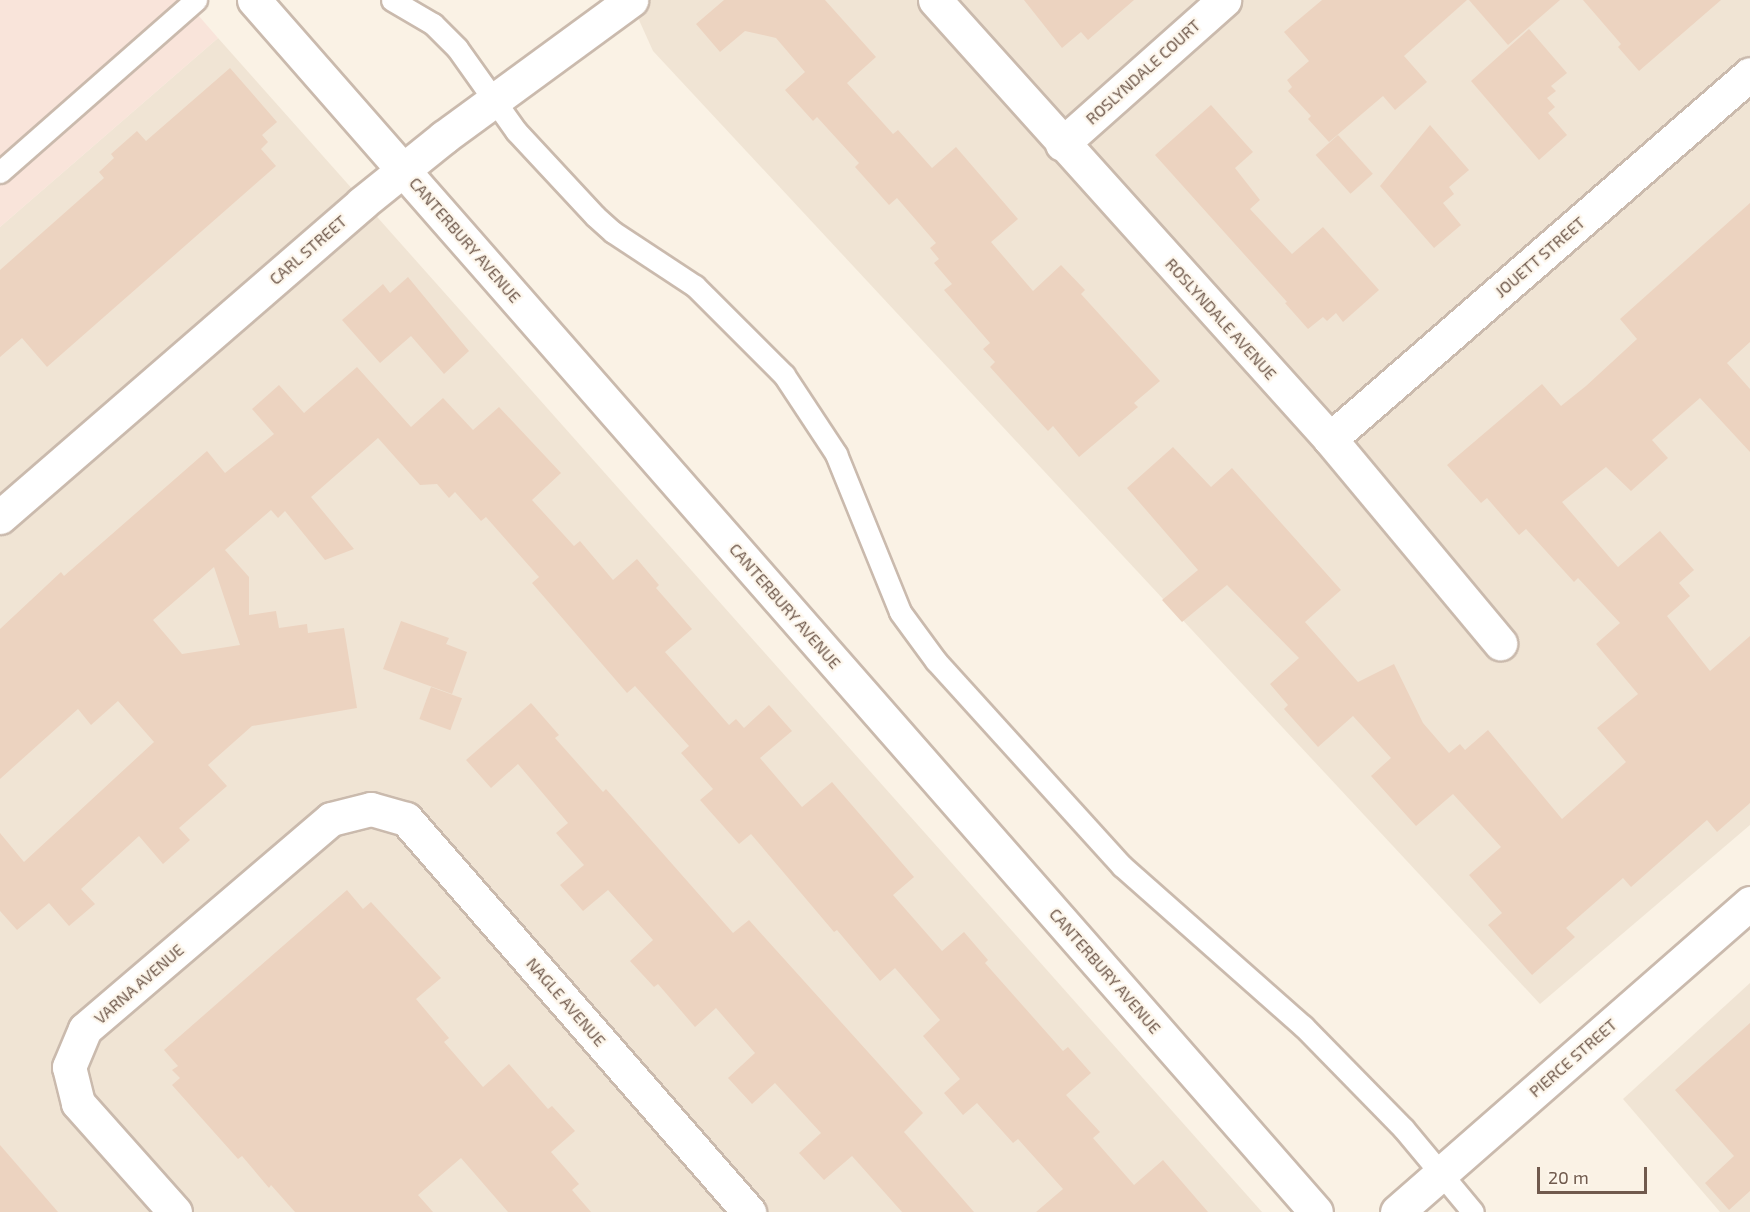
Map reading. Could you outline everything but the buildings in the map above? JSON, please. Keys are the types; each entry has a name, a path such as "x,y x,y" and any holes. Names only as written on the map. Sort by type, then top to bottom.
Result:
{"street":[{"name":"CANTERBURY AVENUE","path":"254,0 1316,1212"},
{"name":"CARL STREET","path":"0,517 404,169 631,0"},
{"name":"ROSLYNDALE AVENUE","path":"935,0 1062,144 1330,439 1500,643"},
{"name":"ROSLYNDALE COURT","path":"1062,144 1224,0"},
{"name":"JOUETT STREET","path":"1330,439 1750,74"},
{"name":"VARNA AVENUE","path":"175,1212 78,1103 69,1067 86,1029 331,819 371,809"},
{"name":"NAGLE AVENUE","path":"371,809 406,819 749,1212"},
{"name":"PIERCE STREET","path":"1397,1212 1750,903"}],"lane":[{"path":"0,172 196,0"},
{"path":"392,0 433,24 449,40 516,131 595,216 613,232 695,286 784,375 836,454 900,612 936,662 1122,866 1303,1026 1403,1128 1473,1212"}],"shaded area":[{"path":"0,0 185,0 218,38 0,227"},
{"path":"630,0 1750,0 1750,825 1540,1004 653,51"},
{"path":"218,38 1262,1212 0,1212 0,227"},
{"path":"1750,983 1750,1212 1720,1212 1623,1099"}]}
